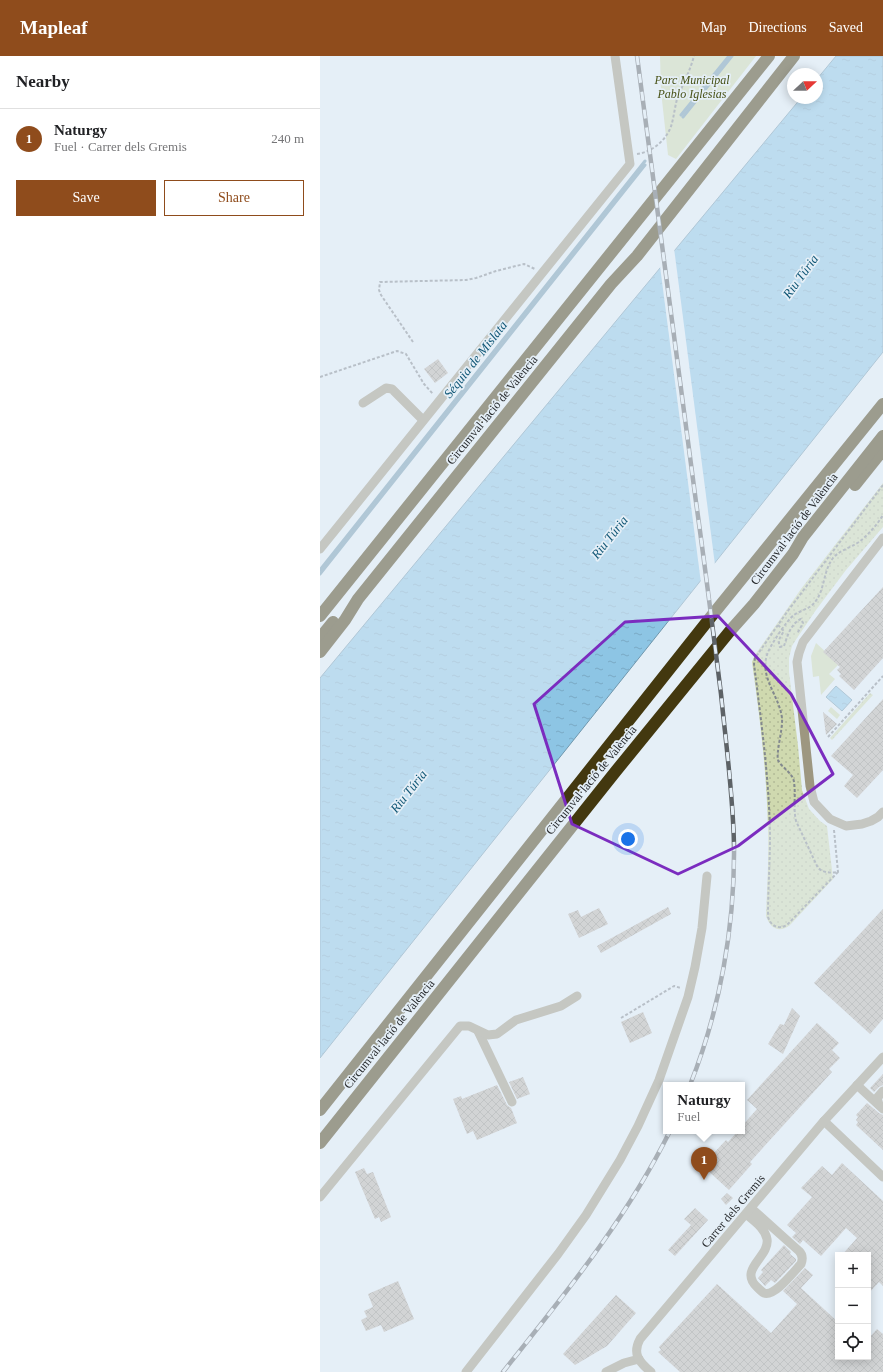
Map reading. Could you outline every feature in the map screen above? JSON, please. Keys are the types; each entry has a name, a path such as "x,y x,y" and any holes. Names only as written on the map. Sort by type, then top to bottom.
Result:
{"highway":[{"name":"Circumval·lació de València","path":"320,616 556,322 650,202 769,56"},
{"name":"Circumval·lació de València","path":"320,652 345,620 358,599 611,284 637,256 794,56"},
{"name":"Circumval·lació de València","path":"320,1110 710,618 883,404"},
{"name":"Circumval·lació de València","path":"320,1143 616,771 730,631 754,604 793,554 802,537 883,436"},
{"path":"793,554 809,542 883,450"},
{"path":"320,638 338,616 358,599"}],"street":[{"path":"320,549 630,164 615,56"},
{"path":"363,403 386,388 392,389 423,420"},
{"path":"883,538 803,642 798,652 797,662 810,786 814,802 832,823 846,826 862,824 878,817 883,812"},
{"path":"467,1372 558,1254 586,1215 620,1160 638,1126 659,1080 690,989 702,928 706,876"},
{"path":"320,1197 460,1026 468,1026 488,1035 497,1034 516,1020 561,1006 577,996"},
{"path":"478,1031 512,1102"},
{"name":"Carrer dels Gremis","path":"639,1359 637,1346 640,1339 824,1121 883,1057"},
{"path":"857,1085 881,1107"},
{"path":"881,1107 877,1098 883,1091"},
{"path":"824,1121 883,1177"},
{"path":"748,1211 799,1251 803,1258 801,1264 776,1290 769,1294 763,1293 753,1283 751,1278 754,1265 767,1249 768,1243 766,1234 748,1211"},
{"path":"606,1372 624,1363 639,1359 651,1372"}],"path":[{"path":"628,155 643,153 653,148 665,138 669,132 677,100 691,68 694,56"},
{"path":"413,342 381,295 379,290 380,282 466,280 524,264 534,268 541,275"},
{"path":"320,377 397,351 406,354 424,384 439,401"},
{"path":"833,877 787,925 783,927 773,926 768,917 770,872 769,807 765,755 754,664 755,658 778,625 883,485"},
{"path":"778,625 784,631 778,642 781,647 784,646 792,628 797,621 801,619 803,623 797,633 796,638"},
{"path":"828,737 883,676"},
{"path":"832,823 838,872"},
{"path":"621,1018 674,986 690,989"}],"highlighted area":[{"path":"718,616 791,694 833,774 738,846 678,874 572,824 534,704 625,622"}],"green space":[{"name":"Parc Municipal Pablo Iglesias","path":"660,56 756,56 676,159 668,155 661,91"},
{"path":"883,483 883,527 846,570 816,610 792,646 789,658 789,672 802,790 809,809 827,826 833,879 790,925 786,928 779,929 770,924 766,916 768,852 765,767 752,662 755,655 801,589"},
{"path":"816,643 839,664 829,674 835,679 821,695 819,676 813,677 811,656"},
{"path":"870,693 873,695 832,740 830,738"},
{"path":"831,707 840,715 837,719 828,711"}],"water":[{"name":"Riu Túria","path":"836,56 883,56 883,352 320,1058 320,678 796,104 823,104 823,72"},
{"path":"836,686 852,700 842,711 826,697"}],"pier":[{"path":"674,248 715,565 701,583 660,266"}],"building":[{"path":"438,359 448,373 435,383 424,369"},
{"path":"883,587 883,658 854,690 839,676 841,674 837,670 840,667 823,652"},
{"path":"883,699 883,770 857,798 844,786 853,775 831,756"},
{"path":"823,712 837,724 826,735"},
{"path":"668,907 671,914 601,953 597,946"},
{"path":"599,908 608,924 579,938 568,914 578,910 581,917"},
{"path":"883,909 883,1019 870,1034 814,983"},
{"path":"792,1008 800,1016 783,1054 768,1044 780,1024 784,1025"},
{"path":"643,1012 652,1033 630,1043 621,1022"},
{"path":"817,1023 839,1043 832,1050 840,1058 829,1069 832,1072 750,1162 752,1164 729,1190 705,1168 712,1155 726,1140 728,1142 735,1134 745,1134 745,1123 757,1109 747,1100"},
{"path":"883,1074 883,1085 874,1092 870,1088"},
{"path":"523,1077 530,1094 517,1099 509,1082"},
{"path":"497,1085 507,1105 511,1108 517,1123 477,1140 473,1131 467,1134 453,1099 461,1096 462,1099"},
{"path":"867,1103 883,1115 883,1150 856,1125 858,1122 856,1120 858,1117 856,1115"},
{"path":"842,1163 883,1201 883,1286 879,1282 871,1291 871,1252 845,1252 857,1238 846,1228 821,1256 803,1240 800,1244 792,1237 796,1233 787,1225 812,1197 801,1188 822,1166 832,1175"},
{"path":"364,1168 367,1174 373,1172 391,1217 381,1222 379,1217 375,1219 355,1172"},
{"path":"727,1193 733,1198 726,1205 721,1199"},
{"path":"695,1208 708,1220 675,1256 668,1250 691,1225 684,1219"},
{"path":"784,1245 791,1252 790,1254 796,1259 796,1261 775,1283 771,1280 765,1286 758,1278 763,1272 761,1270"},
{"path":"805,1268 813,1275 801,1288 835,1319 835,1360 871,1360 871,1336 877,1329 883,1334 883,1372 680,1372 658,1352 661,1350 659,1347 717,1284 771,1333 797,1304 783,1291"},
{"path":"398,1281 414,1319 384,1332 381,1325 366,1331 361,1320 367,1317 364,1311 373,1307 368,1294"},
{"path":"616,1295 636,1313 607,1346 575,1365 563,1354"}],"waterway":[{"name":"Séquia de Mislata","path":"681,115 729,56"},
{"name":"Séquia de Mislata","path":"683,117 732,56"},
{"name":"Séquia de Mislata","path":"320,570 645,161"},
{"name":"Séquia de Mislata","path":"320,574 645,165"}],"railway":[{"path":"637,56 706,574 721,694 732,807 734,875 732,906 724,967 710,1027 691,1082"},
{"path":"503,1372 571,1285 614,1226 653,1164 668,1134"}],"place":[{"name":"Naturgy","path":"704,1180"}]}
